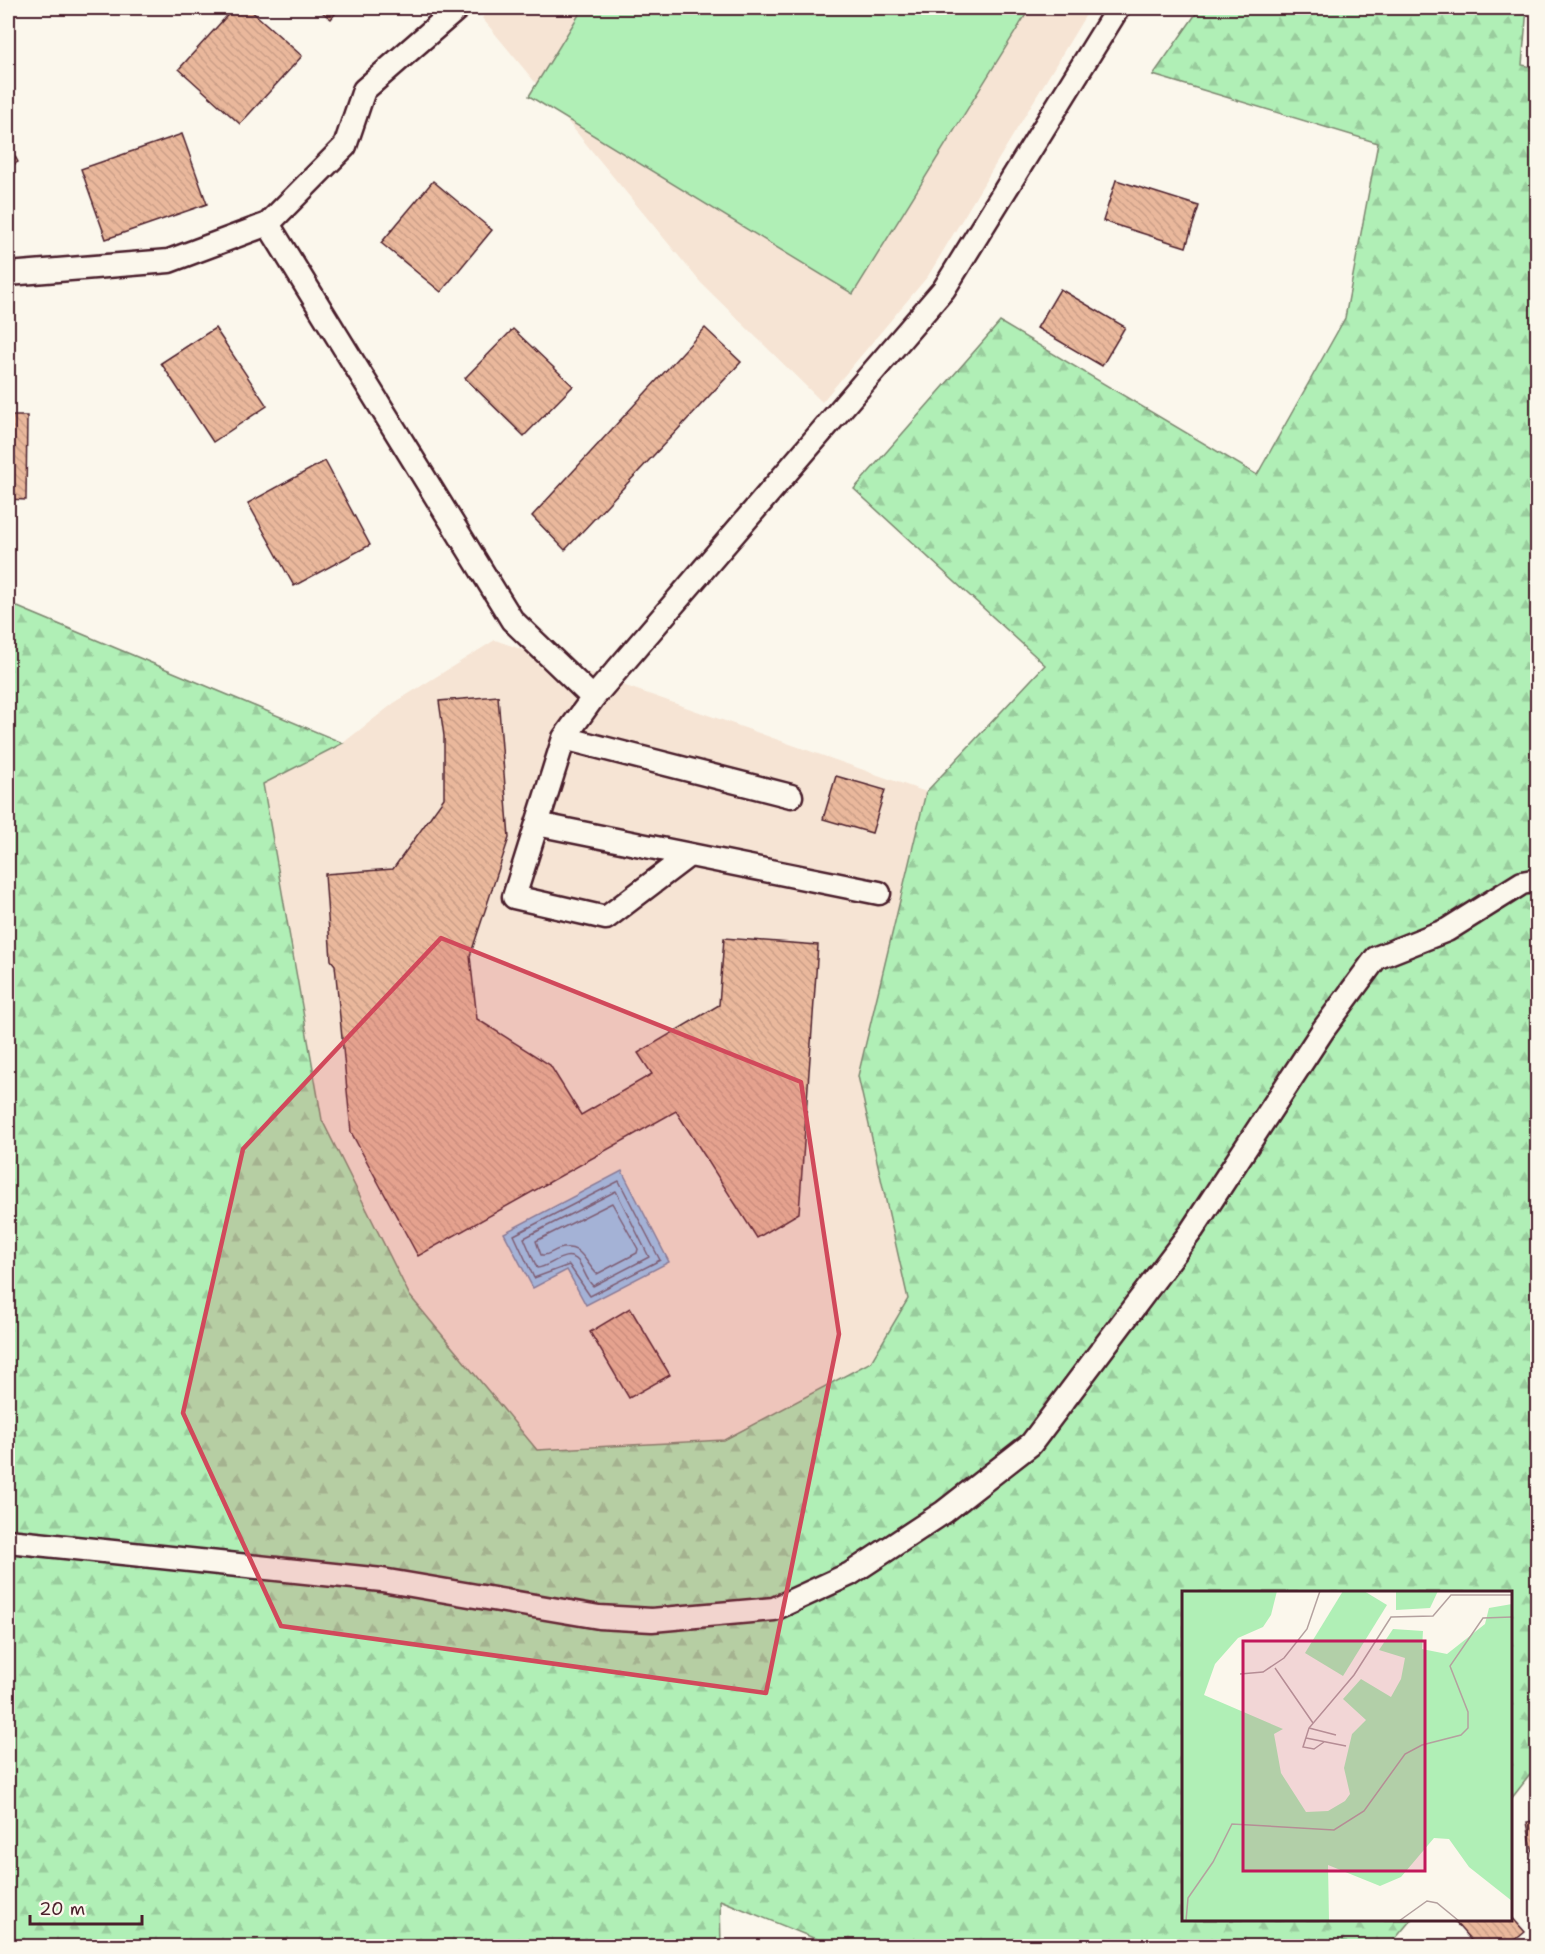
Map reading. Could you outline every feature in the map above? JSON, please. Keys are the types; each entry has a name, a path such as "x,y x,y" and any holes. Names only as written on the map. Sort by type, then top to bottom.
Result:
{"lane":[{"path":"8,274 169,261 268,224 345,146 363,90 458,8"},
{"path":"689,855 606,918 514,897 564,738 593,698 944,289 1118,8"},
{"path":"268,224 512,620 593,698"},
{"path":"564,738 791,796"},
{"path":"537,824 879,893"},
{"path":"8,1540 382,1580 598,1617 652,1620 774,1609 850,1574 944,1512 1030,1444 1192,1230 1323,1030 1376,958 1447,930 1522,883 1538,880"}],"highlighted area":[{"path":"441,938 801,1082 839,1334 766,1693 281,1626 183,1413 243,1149"}],"shaded area":[{"path":"491,8 1090,8 928,276 822,402 701,283 482,18"},
{"path":"495,640 926,792 858,1076 908,1299 871,1362 722,1440 537,1450 412,1299 322,1120 263,784 343,743 394,703"}],"green space":[{"path":"583,8 1030,8 853,294 529,96"},
{"path":"1200,8 1527,8 1522,65 1538,68 1537,1766 1512,1798 1512,1591 1182,1591 1182,1921 1410,1921 1389,1946 833,1946 720,1900 721,1946 8,1946 8,603 343,743 263,784 322,1120 410,1296 537,1450 724,1440 871,1362 908,1299 858,1076 926,792 1045,665 854,489 1000,322 1257,475 1345,318 1378,143 1153,75"}],"water":[{"path":"622,1171 669,1262 586,1305 567,1270 533,1288 504,1233"}],"building":[{"path":"234,8 248,8 302,56 240,124 179,69"},
{"path":"317,8 340,8 331,19"},
{"path":"182,134 207,204 106,239 81,169"},
{"path":"8,143 18,162 8,168"},
{"path":"1116,180 1199,206 1186,247 1103,221"},
{"path":"433,181 492,230 441,292 381,243"},
{"path":"1060,289 1125,327 1102,366 1037,328"},
{"path":"215,328 267,406 213,442 161,363"},
{"path":"705,328 741,362 565,550 532,516"},
{"path":"513,329 573,386 524,436 465,378"},
{"path":"8,416 27,416 26,500 8,499"},
{"path":"325,461 370,545 294,586 248,503"},
{"path":"498,696 509,838 470,956 477,1019 550,1065 581,1115 652,1074 638,1053 719,1005 724,938 818,945 799,1213 757,1238 676,1111 418,1256 351,1132 335,965 331,960 325,874 393,869 444,798 444,736 439,701"},
{"path":"836,776 885,790 872,833 823,819"},
{"path":"630,1308 670,1375 629,1398 590,1332"},
{"path":"1538,1820 1538,1881 1527,1822"},
{"path":"1512,1917 1525,1932 1508,1946 1476,1946 1454,1921 1512,1921"}]}
